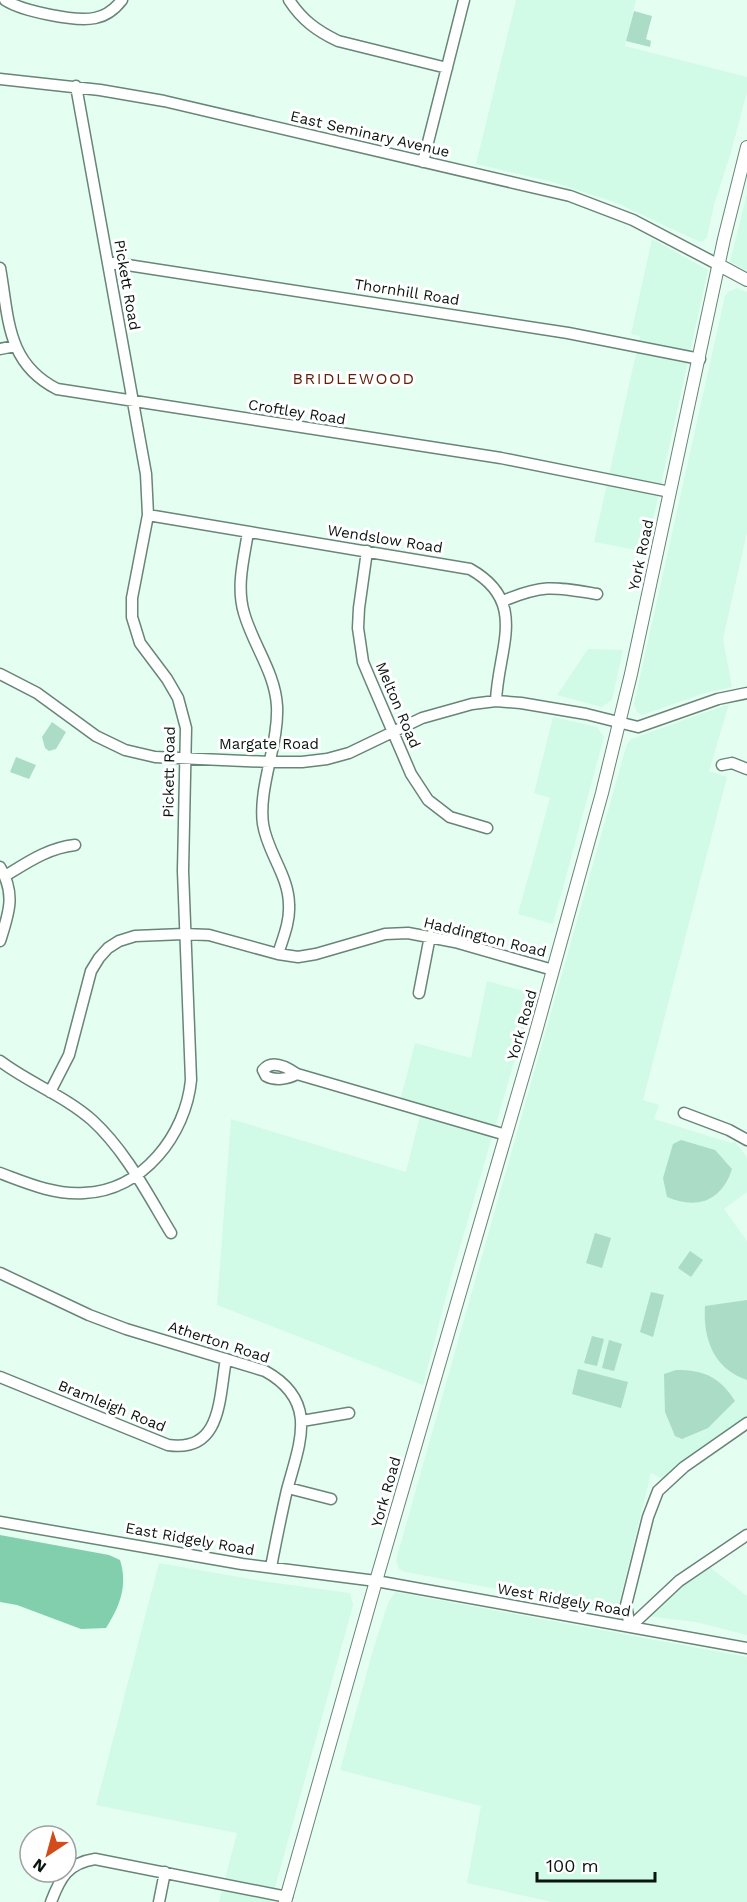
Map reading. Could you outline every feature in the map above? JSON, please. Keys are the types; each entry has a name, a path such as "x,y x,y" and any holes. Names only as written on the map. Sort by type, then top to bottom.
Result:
{"main road":[{"name":"York Road","path":"286,1899 553,970 619,722 747,147"},
{"path":"719,265 747,280"}],"street":[{"path":"5,0 31,11 85,19 104,15 122,0"},
{"path":"289,0 305,21 327,36 447,68"},
{"path":"423,162 464,0"},
{"name":"East Seminary Avenue","path":"0,80 75,86 164,101 585,201 633,220 719,265"},
{"name":"Pickett Road","path":"0,1173 43,1189 72,1193 102,1190 118,1184 149,1164 171,1139 183,1116 191,1080 184,934 183,822 186,728 182,707 167,680 140,643 132,617 132,598 148,515 146,474 75,86"},
{"name":"Thornhill Road","path":"108,262 568,333 700,359"},
{"name":"Croftley Road","path":"0,268 15,346 27,366 46,383 57,389 501,458 670,492"},
{"path":"0,349 15,346"},
{"name":"Wendslow Road","path":"148,515 470,569 488,582 503,601"},
{"path":"248,532 240,596 244,614 271,675 276,696 277,718 264,804 264,829 285,883 290,906 289,918 278,954"},
{"name":"Melton Road","path":"367,551 359,608 360,645 363,662 393,732 416,783 428,800 450,817 487,828"},
{"path":"496,701 497,680 507,625 503,601 546,587 597,594"},
{"name":"Margate Road","path":"0,674 37,693 85,729 116,747 146,756 270,762 327,759 349,753 422,718 450,709 496,701 548,707 638,727 718,699 747,693"},
{"path":"722,765 732,763 747,769"},
{"path":"0,941 9,911 9,886 3,871 44,852 75,845"},
{"name":"Haddington Road","path":"50,1092 69,1055 91,971 99,958 119,941 135,936 184,934 219,937 278,954 307,956 385,934 408,933 430,936 553,970"},
{"path":"419,993 430,936"},
{"path":"0,1061 91,1119 136,1174 171,1233"},
{"path":"297,1074 506,1135"},
{"path":"684,1113 729,1130 747,1140"},
{"name":"Atherton Road","path":"0,1273 89,1315 126,1329 265,1371 275,1377 294,1397 302,1421 299,1450 288,1488 271,1568"},
{"name":"Bramleigh Road","path":"0,1377 168,1445 180,1447 191,1446 200,1441 213,1425 226,1359"},
{"path":"302,1421 349,1413"},
{"path":"630,1627 626,1605 648,1517 658,1491 674,1475 747,1423"},
{"path":"288,1488 331,1499"},
{"name":"East Ridgely Road","path":"0,1522 271,1568 376,1581"},
{"path":"630,1627 679,1581 747,1535"},
{"name":"West Ridgely Road","path":"376,1581 747,1648"},
{"path":"51,1902 60,1880 67,1871 75,1864 85,1860 104,1860 286,1899"},
{"path":"159,1902 165,1872"}],"shaded area":[{"path":"516,0 636,0 625,46 747,77 747,92 731,152 714,205 707,237 703,241 700,242 617,203 553,182 476,164"},
{"path":"634,11 652,16 646,39 651,41 650,47 626,41"},
{"path":"747,194 747,271 730,262"},
{"path":"652,239 708,270 646,552 594,542 640,336 631,334"},
{"path":"737,288 747,292 747,532 723,639 732,687 705,693 642,715 637,712 634,704 725,296"},
{"path":"588,649 623,650 612,700 602,707 557,695"},
{"path":"729,704 709,771 727,777 643,1100 659,1105 654,1119 731,1143 735,1142 747,1157 747,1192 724,1209 747,1241 747,1418 663,1479 651,1473 617,1611 405,1572 399,1569 396,1560 627,744 631,739"},
{"path":"553,717 597,727 604,737 553,924 518,914 550,798 534,793"},
{"path":"52,722 66,732 56,749 49,751 45,748 42,737"},
{"path":"16,757 36,765 29,779 10,772"},
{"path":"487,981 534,994 450,1281 423,1385 217,1305 231,1119 406,1172 420,1116 398,1109 415,1043 471,1058"},
{"path":"681,1140 715,1150 732,1169 722,1189 707,1200 688,1203 667,1197 663,1178 673,1144"},
{"path":"595,1233 611,1238 602,1268 586,1263"},
{"path":"690,1251 703,1260 691,1277 678,1268"},
{"path":"651,1292 664,1295 653,1337 640,1332"},
{"path":"747,1300 747,1380 726,1368 712,1350 706,1329 705,1306"},
{"path":"592,1336 604,1339 597,1366 584,1363"},
{"path":"609,1340 622,1344 614,1371 602,1368"},
{"path":"578,1369 628,1382 621,1408 572,1394"},
{"path":"676,1370 695,1371 710,1376 723,1386 735,1401 708,1428 682,1439 675,1436 665,1412 664,1374"},
{"path":"159,1563 261,1581 350,1593 353,1605 271,1902 219,1902 237,1833 96,1805"},
{"path":"706,1564 747,1596 747,1635 696,1622 637,1615"},
{"path":"395,1592 747,1657 747,1902 552,1902 467,1883 481,1806 340,1770 373,1650 388,1603"}],"green space":[{"path":"0,1535 109,1555 120,1560 123,1587 115,1612 106,1628 81,1629 17,1605 0,1602"}],"district":[{"name":"BRIDLEWOOD","path":"354,378"}]}
